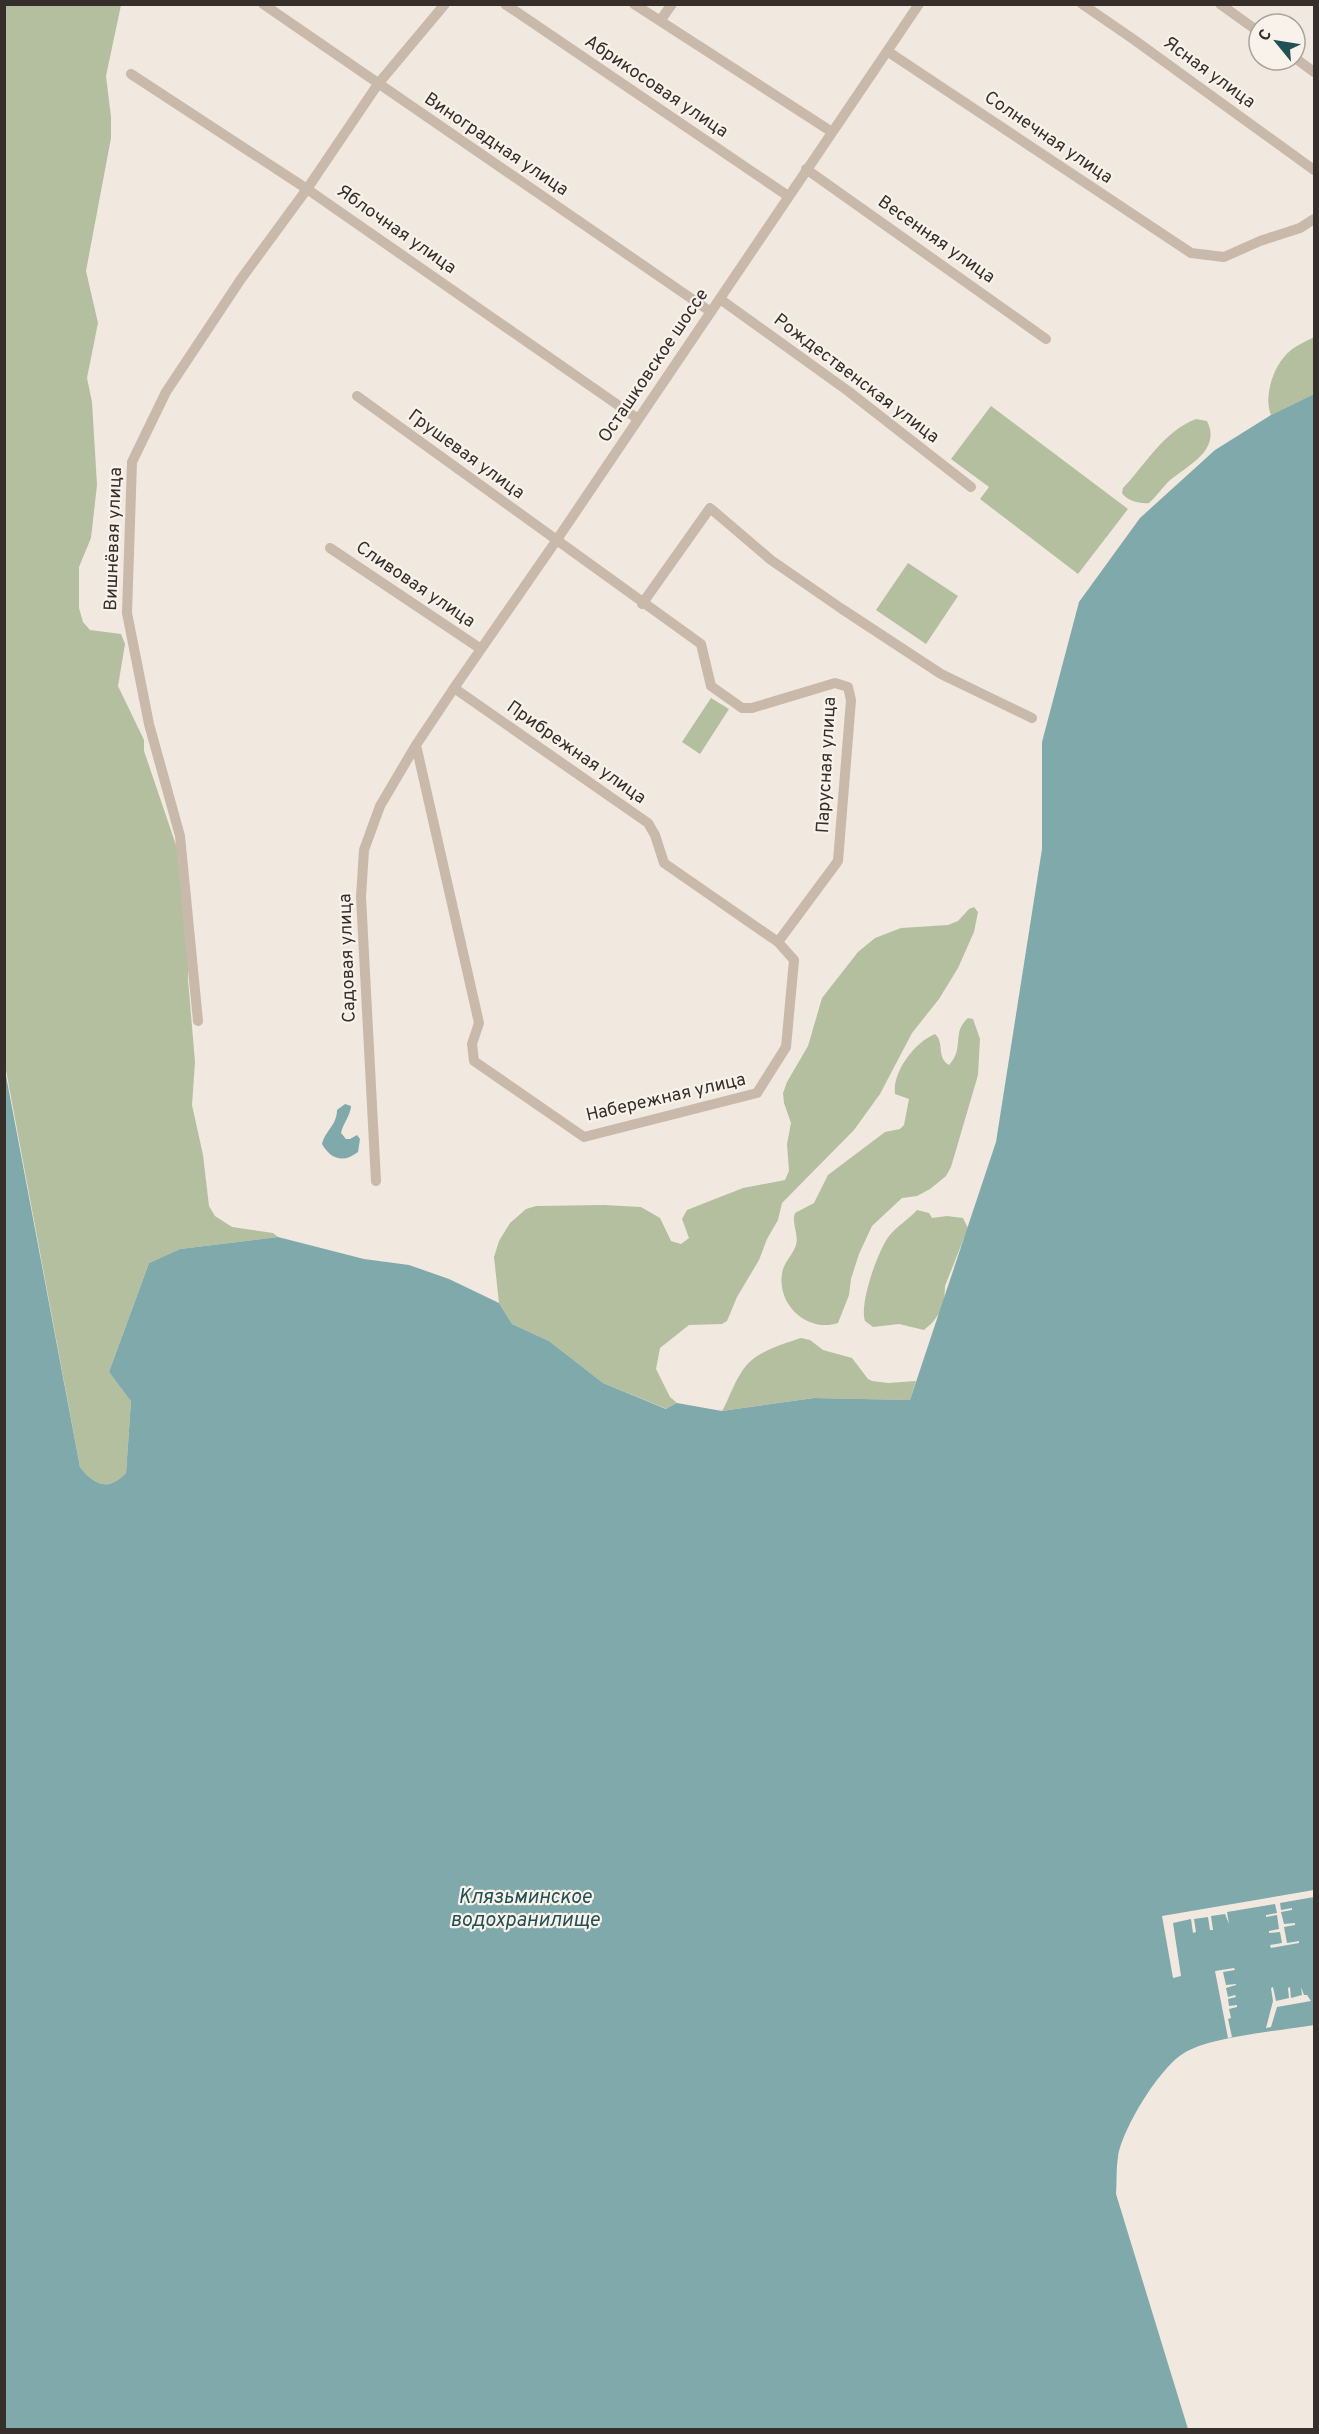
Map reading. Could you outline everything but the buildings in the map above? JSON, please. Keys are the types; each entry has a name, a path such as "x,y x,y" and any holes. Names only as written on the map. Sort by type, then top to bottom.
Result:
{"street":[{"name":"Виноградная улица","path":"262,4 711,312"},
{"name":"Вишнёвая улица","path":"198,1022 180,836 149,724 127,613 132,462 166,392 241,279 307,189 378,84 445,4"},
{"name":"Абрикосовая улица","path":"505,4 788,196"},
{"path":"634,4 832,132"},
{"path":"660,21 672,4"},
{"name":"Осташковское шоссе","path":"416,745 919,4"},
{"name":"Ясная улица","path":"1082,4 1314,170"},
{"path":"1220,4 1247,23"},
{"name":"Солнечная улица","path":"887,51 1191,253 1224,257 1260,241 1300,228 1314,219"},
{"name":"Яблочная улица","path":"131,74 307,189 638,419"},
{"name":"Весенняя улица","path":"806,169 1046,339"},
{"name":"Рождественская улица","path":"720,298 848,392 971,487"},
{"name":"Грушевая улица","path":"357,396 556,541"},
{"path":"642,604 710,508 771,560 941,674 1032,718"},
{"name":"Парусная улица","path":"556,541 701,644 711,686 742,708 752,708 835,683 848,687 851,700 838,861 778,942"},
{"name":"Сливовая улица","path":"330,548 481,649"},
{"name":"Прибрежная улица","path":"454,688 648,823 655,835 664,863 778,942"},
{"name":"Набережная улица","path":"416,745 478,1023 472,1044 474,1061 584,1137 757,1093 786,1047 794,960 778,942"},
{"name":"Садовая улица","path":"376,1181 361,897 364,850 380,806 416,745"}],"green space":[{"path":"4,5 121,5 106,76 111,138 86,271 98,323 87,378 92,402 97,485 91,538 79,567 79,608 83,622 90,630 121,634 125,644 118,686 144,740 144,751 178,851 189,947 188,979 195,1062 192,1105 203,1155 209,1206 215,1216 232,1227 273,1233 278,1237 180,1249 149,1263 109,1372 131,1400 126,1473 113,1483 107,1484 96,1482 80,1467 5,1065"},
{"path":"1314,337 1314,394 1271,415 1269,390 1279,364 1293,349"},
{"path":"991,406 1128,509 1078,574 980,499 989,487 951,459"},
{"path":"1196,419 1207,421 1210,432 1210,441 1200,457 1168,482 1149,503 1134,501 1124,496 1123,488 1156,449 1174,431"},
{"path":"908,563 958,596 926,644 876,610"},
{"path":"711,698 729,709 700,754 682,742"},
{"path":"974,907 978,912 974,932 958,968 939,999 912,1033 880,1094 854,1130 782,1203 778,1220 759,1260 737,1297 727,1321 722,1324 689,1325 660,1348 656,1369 670,1397 677,1403 667,1409 603,1383 549,1341 512,1324 499,1303 494,1257 499,1241 510,1223 526,1209 536,1206 641,1207 660,1218 671,1241 681,1244 689,1238 682,1219 687,1210 743,1188 785,1180 789,1171 787,1144 791,1123 783,1093 808,1046 822,998 858,952 875,938 901,928 948,925 958,921"},
{"path":"968,1018 973,1019 980,1039 978,1075 951,1167 946,1176 930,1189 917,1196 902,1198 872,1226 859,1254 851,1279 849,1295 838,1323 816,1324 806,1320 790,1306 784,1296 782,1285 783,1270 796,1245 795,1213 814,1203 828,1175 885,1132 900,1129 904,1125 909,1099 895,1094 897,1076 901,1067 920,1044 935,1034 940,1042 941,1054 949,1065 956,1053 960,1029"},
{"path":"917,1210 929,1213 932,1218 947,1216 963,1218 968,1228 945,1286 944,1307 924,1330 899,1324 873,1327 865,1321 864,1313 867,1290 875,1265 889,1236"},
{"path":"801,1338 810,1340 823,1350 852,1358 872,1381 888,1383 916,1381 910,1400 814,1398 722,1411 738,1378 752,1360 768,1350"}],"water":[{"name":"Клязьминское водохранилище","path":"1314,394 1314,2025 1228,2038 1196,2047 1184,2053 1174,2060 1154,2085 1134,2115 1121,2145 1117,2162 1116,2194 1188,2429 5,2429 4,1065 80,1467 96,1482 113,1483 126,1473 131,1401 109,1372 149,1263 180,1249 278,1237 364,1259 409,1265 449,1279 499,1303 512,1324 549,1341 603,1383 666,1409 677,1403 722,1411 814,1398 910,1400 996,1142 1042,849 1042,742 1079,602 1140,518 1215,450 1271,415"},
{"path":"345,1104 351,1106 351,1109 341,1133 346,1139 357,1135 360,1139 358,1152 343,1159 329,1154 322,1144 335,1120 337,1110"}],"pier":[{"path":"1314,1890 1314,1897 1280,1903 1281,1910 1292,1908 1292,1910 1281,1912 1284,1924 1295,1923 1295,1925 1284,1927 1287,1943 1299,1941 1299,1943 1271,1948 1270,1945 1282,1943 1280,1932 1269,1933 1269,1931 1279,1929 1277,1915 1266,1917 1266,1915 1277,1913 1275,1904 1227,1912 1229,1924 1225,1914 1211,1916 1213,1930 1210,1930 1208,1917 1194,1919 1196,1932 1193,1933 1191,1919 1173,1923 1181,1976 1173,1978 1162,1916"},
{"path":"1234,1968 1235,1970 1223,1972 1226,1985 1236,1984 1226,1988 1228,1997 1235,1995 1236,1997 1228,1999 1229,2006 1237,2005 1229,2009 1231,2018 1228,2019 1232,2037 1228,2038 1215,1971"},
{"path":"1273,1987 1276,2001 1289,1998 1288,1988 1290,1987 1291,1998 1302,1995 1301,1987 1304,1995 1307,1995 1311,2001 1277,2007 1271,2027 1266,2028 1273,2001 1271,1988"}]}
